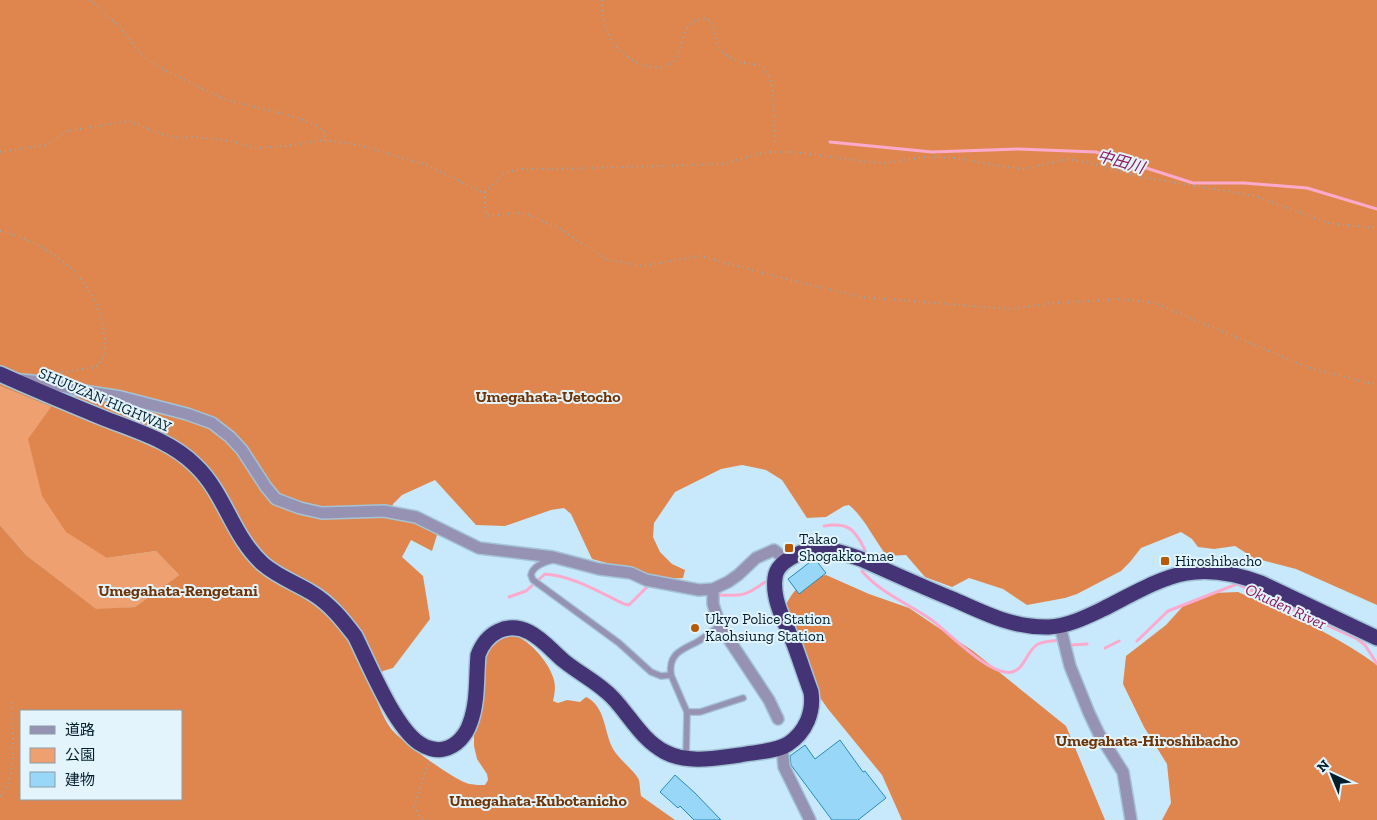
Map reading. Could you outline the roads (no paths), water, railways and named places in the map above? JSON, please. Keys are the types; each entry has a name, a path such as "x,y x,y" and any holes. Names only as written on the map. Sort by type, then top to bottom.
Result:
{"highway":[{"name":"SHUUZAN HIGHWAY","path":"0,374 38,392 152,437 171,446 194,463 209,480 238,533 252,553 281,578 323,600 345,623 354,636 401,724 418,743 441,750 454,745 466,732 471,722 480,649 484,642 496,632 505,628 512,628 529,632 604,690 655,746 674,756 686,758"},
{"path":"686,758 724,758 782,747 789,744 807,724 812,702 811,692 776,598 775,578 777,570 786,560 798,553 813,549 823,548 840,551 1008,623 1036,627 1060,626 1085,618 1158,581 1188,572 1214,571 1248,578 1261,583 1377,638"}],"street":[{"path":"14,380 42,382 82,392 121,397 187,414 212,423 230,437 242,450 276,499 300,508 322,513 384,510 416,517 479,548 560,558 599,569 631,572 646,580 699,590 713,589 738,575 756,558 765,553 774,550 786,560"},
{"path":"713,589 713,604 720,626 769,700 778,719"},
{"path":"1060,626 1070,666 1089,713 1124,772 1131,820"},
{"path":"782,747 784,767 810,820"}],"lane":[{"path":"560,558 535,567 531,575 536,581 619,643 651,672 661,676 671,675"},
{"path":"686,758 687,712 671,675 671,662 680,650 698,641 720,626"},
{"path":"687,712 700,712 743,698"}],"waterway":[{"name":"中田川","path":"830,142 932,152 1018,149 1096,152 1193,183 1244,183 1307,188 1377,209"},
{"name":"Okuden River","path":"824,526 845,526 854,532 865,550"},
{"name":"Okuden River","path":"862,571 878,586 933,621 982,661 1003,672 1012,672 1020,667 1031,650 1038,644 1060,640"},
{"name":"Okuden River","path":"509,597 526,591 545,574 576,581 629,605 647,587"},
{"name":"Okuden River","path":"719,595 744,594 765,582"},
{"name":"Okuden River","path":"1137,641 1168,611 1237,584 1357,639 1365,645 1377,664"},
{"name":"Okuden River","path":"1105,648 1119,641"},
{"name":"Okuden River","path":"1072,645 1087,644"}],"place":[{"name":"Takao Shogakko-mae","path":"789,548"},
{"name":"Hiroshibacho","path":"1165,561"},
{"name":"Ukyo Police Station Kaohsiung Station","path":"695,628"}],"district":[{"name":"Umegahata-Uetocho","path":"548,396"},
{"name":"Umegahata-Rengetani","path":"178,590"},
{"name":"Umegahata-Hiroshibacho","path":"1147,740"},
{"name":"Umegahata-Kubotanicho","path":"538,800"}]}
